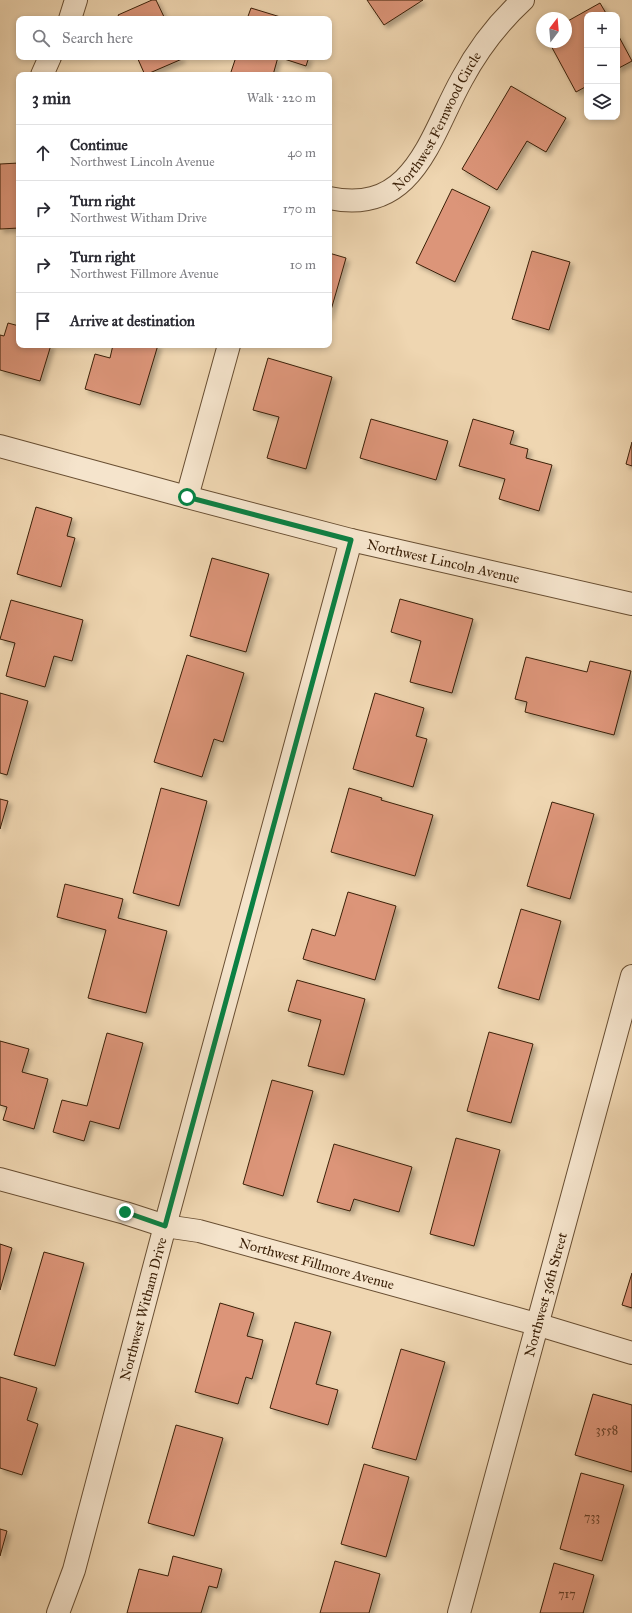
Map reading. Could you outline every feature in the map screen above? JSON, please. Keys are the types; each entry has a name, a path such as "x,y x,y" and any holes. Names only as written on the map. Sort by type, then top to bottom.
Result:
{"street":[{"path":"71,16 76,0"},
{"name":"Northwest Fernwood Circle","path":"332,199 340,201 359,200 386,193 401,184 418,165 478,50 502,20 523,0"},
{"path":"43,72 49,60"},
{"path":"187,497 227,348"},
{"name":"Northwest Lincoln Avenue","path":"0,446 351,540 632,604"},
{"name":"Northwest Witham Drive","path":"58,1613 76,1563 165,1226 351,540"},
{"name":"Northwest 36th Street","path":"459,1613 536,1324 632,976"},
{"name":"Northwest Fillmore Avenue","path":"0,1179 125,1212 165,1226 199,1231 536,1324 632,1353"}],"building":[{"path":"152,0 156,0 164,16 118,16"},
{"path":"367,0 423,0 384,25"},
{"path":"600,3 605,12 584,12 584,88 576,92 552,48 572,48 572,19"},
{"path":"251,8 277,16 248,16"},
{"path":"620,39 632,61 620,67"},
{"path":"138,60 180,60 152,72 144,72"},
{"path":"235,60 277,60 274,72 231,72"},
{"path":"287,60 308,60 306,66"},
{"path":"511,86 566,118 546,152 527,141 497,190 462,169"},
{"path":"16,163 16,228 0,229 0,164"},
{"path":"452,189 490,207 455,282 416,263"},
{"path":"532,251 570,262 549,330 512,319"},
{"path":"332,254 346,258 332,307"},
{"path":"8,323 16,325 16,348 50,348 40,381 0,370 0,335 4,336"},
{"path":"112,348 157,348 140,405 85,389 95,354 110,358"},
{"path":"268,358 332,377 306,469 267,458 279,417 253,410"},
{"path":"371,419 448,441 436,480 360,458"},
{"path":"473,419 514,431 510,444 528,449 526,458 552,465 539,511 499,499 505,479 459,466"},
{"path":"632,442 632,466 626,464"},
{"path":"36,507 72,518 67,536 75,538 61,587 17,574"},
{"path":"212,558 269,574 246,652 190,636"},
{"path":"400,599 473,619 452,693 410,682 421,641 391,632"},
{"path":"11,600 83,620 72,661 54,656 45,687 6,676 15,643 0,639"},
{"path":"187,655 244,673 223,742 214,739 202,777 154,762"},
{"path":"526,657 587,672 590,661 631,671 614,735 525,712 527,702 515,699"},
{"path":"0,693 28,701 7,775 0,773"},
{"path":"375,693 424,708 416,736 427,739 413,787 353,769"},
{"path":"161,788 207,801 179,906 133,893"},
{"path":"349,788 382,798 381,800 433,815 415,876 331,852"},
{"path":"0,799 8,801 0,829"},
{"path":"552,802 594,814 570,899 527,886"},
{"path":"65,884 123,899 118,918 167,931 146,1013 88,998 106,930 57,917"},
{"path":"348,892 396,906 375,980 303,959 312,929 335,936"},
{"path":"521,909 561,921 539,1000 498,988"},
{"path":"297,980 365,999 344,1075 308,1066 321,1020 288,1011"},
{"path":"489,1032 533,1044 511,1123 467,1111"},
{"path":"107,1033 143,1043 119,1129 90,1121 84,1141 53,1132 62,1100 87,1106"},
{"path":"0,1041 29,1049 22,1072 48,1079 34,1129 3,1120 7,1107 0,1105"},
{"path":"272,1080 313,1091 283,1196 243,1184"},
{"path":"456,1138 500,1150 474,1246 430,1234"},
{"path":"334,1144 412,1167 399,1212 354,1199 350,1211 317,1202"},
{"path":"0,1244 12,1248 0,1290"},
{"path":"44,1252 84,1263 55,1366 14,1355"},
{"path":"632,1273 632,1308 622,1305"},
{"path":"220,1303 254,1313 247,1336 263,1340 252,1379 246,1377 238,1404 195,1392"},
{"path":"295,1322 331,1332 316,1384 338,1390 328,1425 270,1408"},
{"path":"401,1349 445,1362 416,1460 372,1448"},
{"path":"0,1377 37,1388 27,1420 38,1424 22,1475 0,1468"},
{"path":"593,1394 632,1405 632,1472 575,1455"},
{"path":"176,1425 223,1438 194,1536 148,1523"},
{"path":"364,1464 409,1477 386,1557 341,1544"},
{"path":"581,1473 624,1485 602,1561 560,1549"},
{"path":"0,1529 7,1531 0,1556"},
{"path":"173,1556 222,1569 217,1588 209,1586 201,1613 127,1613 139,1569 168,1576"},
{"path":"335,1561 380,1574 369,1613 320,1613"},
{"path":"554,1563 594,1575 583,1613 540,1613"}],"route":[{"path":"125,1212 165,1226 351,540 187,497"}]}
